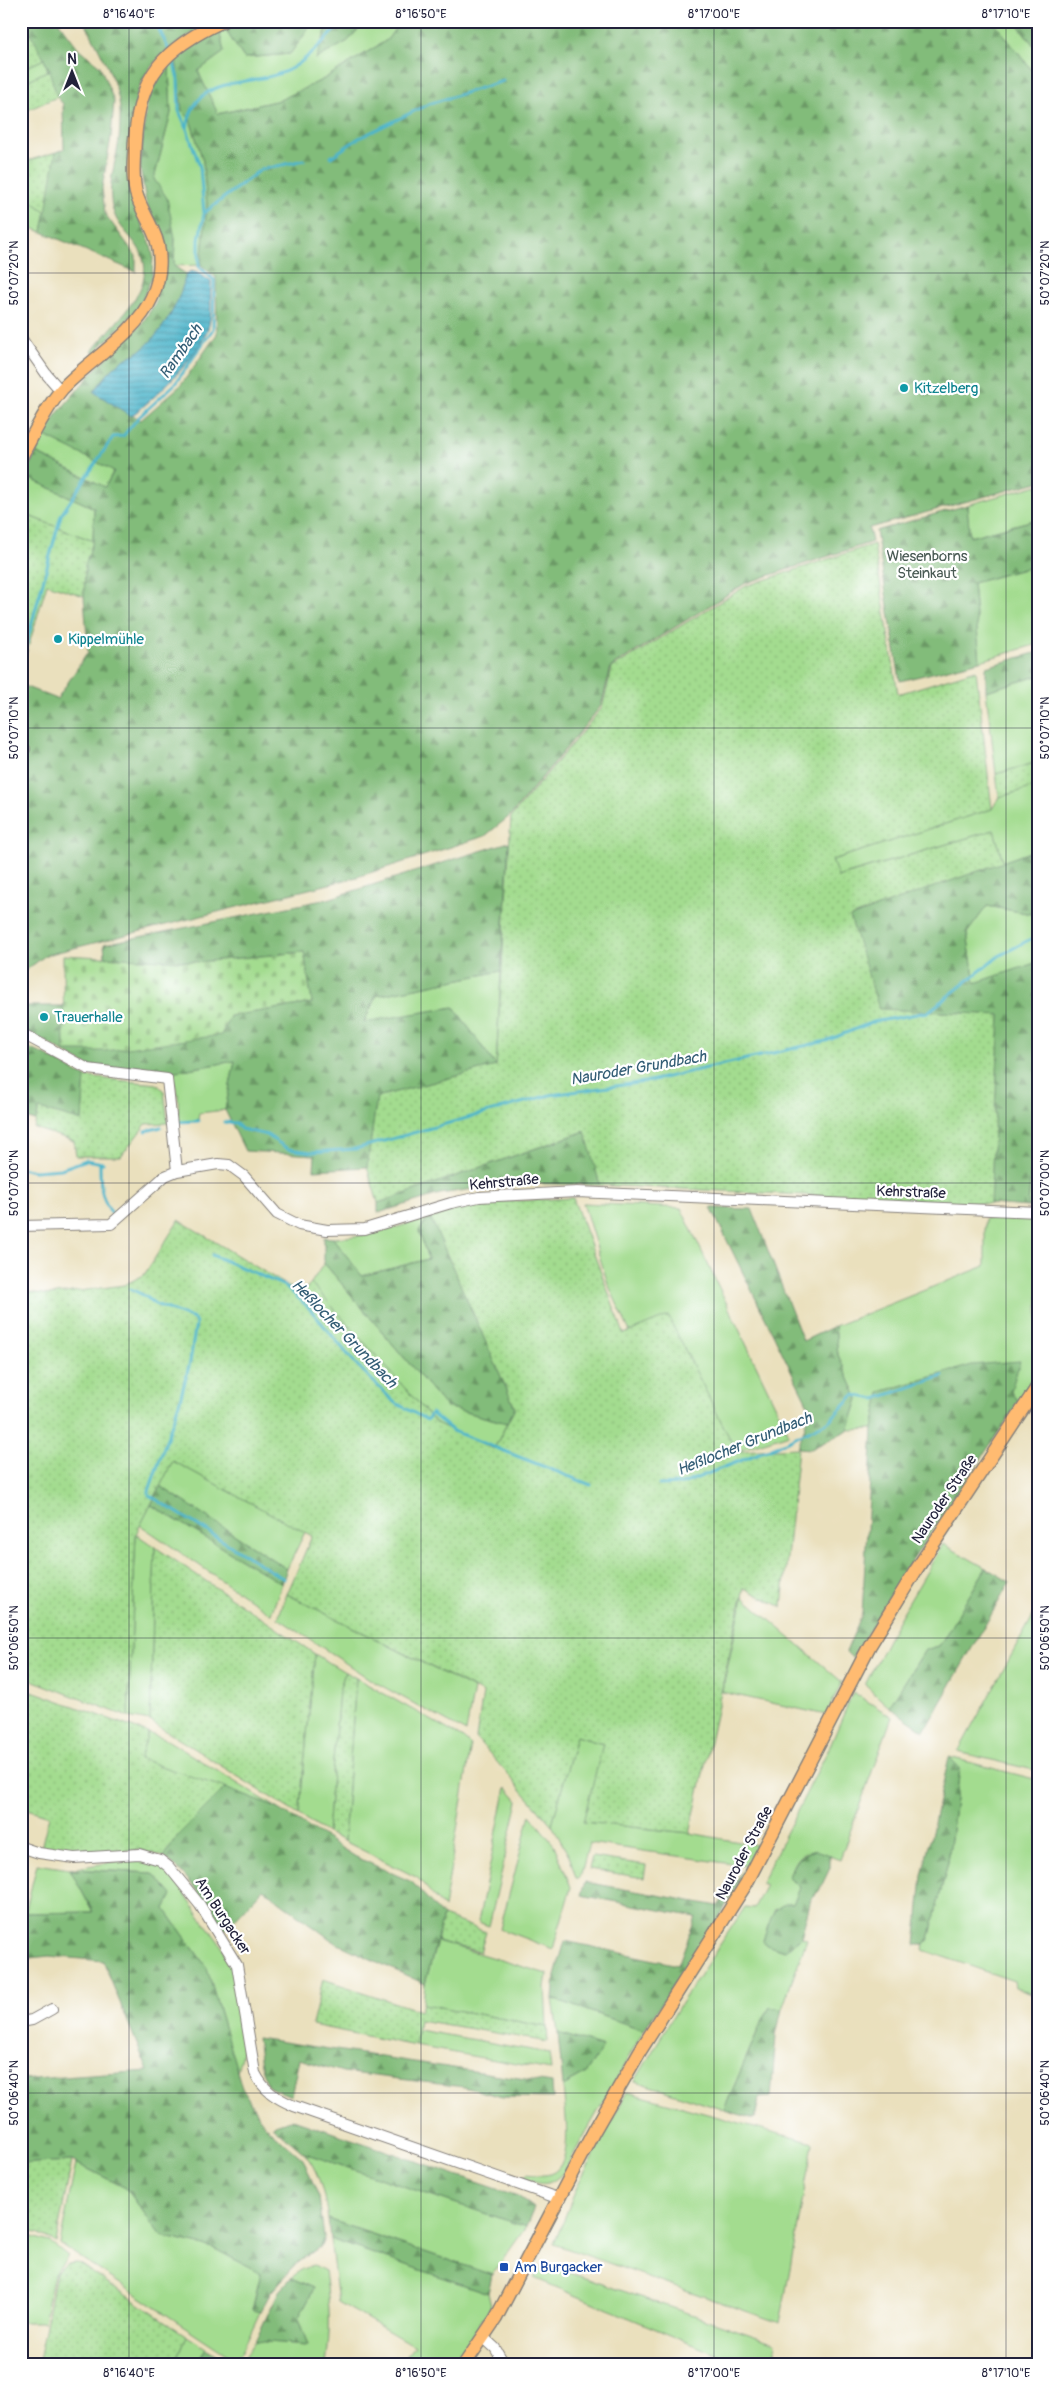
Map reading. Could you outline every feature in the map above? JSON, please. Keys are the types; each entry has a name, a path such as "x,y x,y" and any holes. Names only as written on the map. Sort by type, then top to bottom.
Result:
{"main road":[{"path":"21,457 46,411 61,390 136,320 151,300 156,289 160,267 158,244 136,193 133,166 140,99 149,77 165,58 176,49 223,21"},
{"name":"Nauroder Straße","path":"464,2365 512,2290 594,2131 640,2051 746,1884 874,1637 1038,1386"}],"street":[{"path":"21,338 47,376 61,390"},
{"path":"21,1033 88,1069 167,1079 176,1171"},
{"name":"Kehrstraße","path":"21,1226 111,1224 155,1182 176,1171 229,1165 244,1176 277,1214 299,1226 327,1230 365,1229 451,1202 479,1198 577,1192 1038,1212"},
{"name":"Am Burgacker","path":"21,1847 39,1853 74,1858 139,1854 160,1860 169,1866 200,1905 237,1965 241,1977 251,2058 260,2084 275,2097 294,2106 560,2199"},
{"path":"21,2022 32,2020 52,2009"},
{"path":"483,2337 495,2348 505,2365"}],"green space":[{"path":"21,21 58,21 79,49 100,66 114,101 111,137 102,188 105,214 136,256 136,272 42,232 56,152 64,149 63,104 57,97 44,59"},
{"path":"84,21 214,21 166,51 149,70 136,97 133,204 151,245 153,256 152,277 139,308 94,353 92,351 135,299 143,281 145,268 139,249 122,227 113,210 111,183 119,139 119,101 109,70"},
{"path":"240,21 310,21 307,31 290,54 244,58 224,28"},
{"path":"310,21 336,21 327,28 316,59 348,41 365,21 401,21 387,40 322,80 280,100 217,114 198,71 224,52 219,30 224,28 244,58 290,54 307,31"},
{"path":"336,21 365,21 348,41 316,59 327,28"},
{"path":"401,21 993,21 1038,78 1038,482 869,528 872,542 746,583 611,667 601,706 511,815 485,836 357,877 46,955 21,974 21,711 23,704 21,685 57,699 88,652 84,596 85,565 93,541 94,508 24,476 36,453 105,487 114,471 45,436 56,415 98,366 141,325 156,302 160,234 146,202 140,166 147,101 157,79 169,68 171,113 154,179 167,198 175,238 174,266 186,274 171,314 153,339 143,349 114,368 94,392 141,420 181,385 217,334 216,277 201,265 207,205 203,161 190,119 182,111 176,60 219,30 224,52 198,71 218,114 280,100 322,80 387,40"},
{"path":"993,21 1015,21 1038,51 1038,78"},
{"path":"1015,21 1038,21 1038,51"},
{"path":"31,34 44,59 21,70 21,38"},
{"path":"44,59 49,70 21,84 21,70"},
{"path":"176,60 182,111 190,119 203,161 207,205 201,265 174,266 175,238 154,179 171,113 169,68"},
{"path":"49,70 57,97 21,113 21,84"},
{"path":"56,152 46,212 21,193 21,163"},
{"path":"21,193 46,212 42,232 21,224"},
{"path":"45,436 114,470 105,487 36,453"},
{"path":"24,476 94,508 93,541 21,513 21,481"},
{"path":"1038,485 1038,519 969,537 967,505"},
{"name":"Wiesenborns Steinkaut","path":"967,505 970,537 1038,519 1038,588 1033,588 1027,568 973,583 980,661 900,681 876,531"},
{"path":"21,513 93,541 85,565 84,596 47,584 22,668"},
{"path":"874,544 898,694 976,670 992,809 832,860 838,877 994,830 1003,862 850,917 879,1009 1000,1015 990,1204 600,1185 585,1131 378,1203 367,1167 377,1097 496,1066 511,817 602,708 612,668 746,586"},
{"path":"1027,568 1033,588 1038,588 1038,644 980,661 973,583"},
{"path":"1038,652 1038,676 986,691 986,667"},
{"path":"1038,676 1038,762 996,774 986,691"},
{"path":"1038,762 1038,786 999,797 996,774"},
{"path":"1038,786 1038,849 1003,862 994,830 837,877 832,860 992,809 999,797"},
{"path":"509,842 501,971 376,996 364,1022 454,1007 496,1066 377,1097 367,1167 314,1170 315,1155 245,1151 225,1110 235,1061 171,1072 90,1067 21,1028 21,1006 64,1006 64,1051 230,1016 312,1003 304,952 199,962 105,957 104,944 328,899"},
{"path":"1038,849 1038,915 987,906 967,933 975,983 1038,962 1038,1075 1028,1207 990,1204 1000,1015 878,1009 850,917"},
{"path":"987,906 1038,915 1038,962 975,984 967,933"},
{"path":"304,952 312,1003 230,1016 221,1035 105,1051 64,1051 63,955 199,962"},
{"path":"501,971 496,1066 454,1007 364,1023 376,996"},
{"path":"21,1045 45,1055 85,1077 82,1121 39,1109 36,1121 21,1117"},
{"path":"235,1061 225,1110 199,1113 198,1120 179,1122 178,1094 171,1072"},
{"path":"1038,1075 1038,1207 1028,1207"},
{"path":"85,1077 157,1084 164,1091 168,1123 146,1124 121,1156 76,1156 74,1141 34,1128 39,1109 82,1121"},
{"path":"586,1131 600,1185 513,1183 440,1194 378,1213 378,1203"},
{"path":"573,1198 624,1334 668,1316 736,1451 798,1448 782,1607 744,1588 690,1833 583,1822 603,1744 576,1736 552,1825 476,1738 483,1693 287,1594 312,1536 173,1461 136,1534 128,1717 21,1676 21,1291 50,1295 124,1285 144,1275 179,1220 301,1294 311,1283 436,1423 494,1449 515,1408 430,1216 496,1202"},
{"path":"583,1203 681,1208 789,1434 736,1451 668,1317 630,1332 608,1284"},
{"path":"711,1208 752,1209 803,1341 835,1326 838,1355 858,1399 848,1430 811,1449 798,1448 810,1409"},
{"path":"430,1216 419,1231 428,1259 362,1276 333,1238 359,1236 382,1231"},
{"path":"430,1216 515,1408 507,1423 446,1407 324,1263 324,1237 333,1238 362,1276 428,1259 419,1231"},
{"path":"985,1218 1038,1220 1038,1371 1019,1402 1011,1391 881,1392 873,1429 848,1430 858,1399 838,1355 835,1326 985,1266"},
{"path":"324,1263 446,1407 507,1423 494,1449 436,1423 311,1283"},
{"path":"1020,1361 1011,1391 1019,1402 908,1567 852,1658 846,1652 862,1614 873,1429 880,1392 972,1365"},
{"path":"173,1461 305,1532 287,1569 160,1486"},
{"path":"160,1486 287,1569 282,1584 151,1505"},
{"path":"151,1505 282,1584 271,1614 140,1525"},
{"path":"136,1534 155,1547 150,1721 128,1717"},
{"path":"943,1544 986,1568 939,1646 925,1650 889,1707 865,1685 895,1626"},
{"path":"155,1547 315,1654 299,1815 150,1721"},
{"path":"986,1568 1010,1582 924,1731 889,1707 925,1650 939,1646"},
{"path":"287,1594 474,1689 466,1732 371,1680 278,1618"},
{"path":"743,1597 842,1682 826,1715 722,1692"},
{"path":"1038,1607 1038,1771 958,1752"},
{"path":"315,1654 345,1672 339,1692 327,1833 299,1815"},
{"path":"345,1672 356,1678 344,1841 327,1833 339,1692"},
{"path":"356,1678 463,1738 471,1745 444,1908 418,1878 344,1841"},
{"path":"21,1687 148,1733 140,1759 225,1788 178,1835 164,1857 140,1850 68,1853 41,1848 49,1816 21,1807"},
{"path":"853,1692 892,1717 840,1859 822,1853 807,1852 797,1860 792,1867 789,1878 800,1887 793,1904 775,1909 763,1940 767,1945 785,1951 801,1937 807,1939 782,2009 770,2007 761,2023 724,2110 635,2081 680,2005 745,1907 754,1908 766,1885 761,1883 831,1744"},
{"path":"148,1733 167,1740 279,1809 140,1759"},
{"path":"576,1736 603,1744 584,1822 690,1833 756,1845 746,1866 589,1843 580,1878 576,1878 570,1858 552,1825"},
{"path":"949,1757 1038,1780 1038,1996 1015,1988 1014,1981 923,1950 924,1945 929,1939 948,1862 960,1768"},
{"path":"949,1757 960,1768 948,1862 929,1939 924,1945 915,1945 922,1876"},
{"path":"506,1787 518,1801 489,1926 478,1922"},
{"path":"225,1788 279,1809 356,1857 412,1882 443,1916 425,1984 334,1942 263,1889 225,1930 197,1890 164,1857 178,1835"},
{"path":"530,1815 554,1845 571,1887 553,1949 500,1929"},
{"path":"815,1850 830,1855 830,1868 819,1891 811,1899 801,1937 785,1951 766,1945 763,1941 772,1915 780,1906 793,1904 800,1887 789,1878 792,1867 801,1856"},
{"path":"592,1857 646,1865 644,1878 589,1869"},
{"path":"125,1860 139,1861 151,1864 168,1873 181,1888 226,1953 235,1973 240,1995 243,2029 243,2047 237,2073 207,1968 165,1909 153,1873 70,1869"},
{"path":"37,1864 70,1869 93,1912 25,1913"},
{"path":"746,1866 723,1911 644,2030 553,1999 555,1976 565,1941 678,1965 696,1917 581,1895 585,1882 718,1906"},
{"path":"70,1869 153,1873 172,1895 165,1909 207,1968 242,2088 264,2125 303,2159 319,2197 324,2238 321,2246 298,2262 271,2292 260,2312 252,2310 261,2273 213,2248 161,2236 126,2188 72,2161 21,2164 21,2080 148,2071 103,1961 49,1956 21,1959 21,1911 25,1913 93,1912"},
{"path":"443,1916 486,1932 480,1952 437,1941"},
{"path":"437,1941 547,1974 545,1987 547,2027 423,2004 425,1984"},
{"path":"323,1979 420,2011 423,2004 547,2027 548,2042 419,2020 415,2046 312,2025"},
{"path":"553,1999 644,2030 563,2173 553,2181 545,2184 524,2179 527,2174 550,2174 558,2168 563,2159 567,2134 563,2086 585,2074 603,2047 558,2033"},
{"path":"770,2007 782,2009 776,2035 771,2097 759,2098 755,2119 724,2110 761,2023"},
{"path":"418,2030 549,2053 551,2070 415,2046"},
{"path":"558,2033 603,2047 585,2074 563,2086"},
{"path":"257,2038 552,2083 553,2098 503,2097 464,2087 343,2072 299,2059 291,2096 269,2087 262,2071"},
{"path":"627,2092 813,2143 780,2323 554,2244 577,2187"},
{"path":"293,2119 518,2196 534,2208 526,2227 304,2153 272,2126"},
{"path":"304,2153 526,2227 492,2275 328,2219 318,2176"},
{"path":"72,2161 56,2242 38,2233 21,2230 21,2164"},
{"path":"76,2163 126,2188 161,2236 213,2248 261,2273 252,2309 260,2312 242,2351 237,2357 229,2356 60,2244"},
{"path":"328,2219 492,2275 488,2293 330,2239"},
{"path":"21,2234 50,2242 68,2256 54,2274 44,2322 21,2322"},
{"path":"330,2239 488,2293 491,2306 453,2365 399,2365 414,2346 338,2302"},
{"path":"78,2263 187,2336 175,2365 45,2365 39,2361 56,2273 66,2264"},
{"path":"544,2264 775,2343 772,2365 742,2365 534,2278"},
{"path":"314,2265 325,2271 327,2284 329,2340 326,2365 243,2365 241,2362 255,2341 308,2345 298,2319 314,2288 291,2278 302,2269"},
{"path":"291,2278 314,2288 298,2319 308,2345 255,2341 279,2291"},
{"path":"187,2336 206,2348 196,2363 198,2365 175,2365"},
{"path":"206,2348 225,2361 241,2362 243,2365 198,2365 196,2363"}],"water":[{"path":"191,271 199,273 211,282 210,320 205,336 187,362 164,388 131,416 94,392 114,368 143,349 153,339 171,314 186,274"}],"waterway":[{"name":"Rambach","path":"155,21 169,50"},
{"path":"187,129 192,110 201,97 214,89 228,84 261,78 292,68 312,53 343,21"},
{"name":"Rambach","path":"21,663 61,515 113,437 123,436 139,417 175,384 213,329 214,280 199,267 199,240 204,213 200,167 179,111 178,79 172,56"},
{"path":"331,157 359,138 429,104 503,81"},
{"path":"204,213 260,170 304,160"},
{"name":"Rambach","path":"21,701 21,708"},
{"name":"Nauroder Grundbach","path":"224,1122 236,1123 241,1129 267,1135 288,1149 312,1152 355,1149 550,1095 645,1082 826,1041 873,1022 928,1012 999,956 1038,935"},
{"path":"177,1122 198,1121"},
{"path":"146,1131 161,1127"},
{"path":"21,1168 34,1171 61,1169 86,1160 103,1163"},
{"path":"100,1163 100,1178 105,1203 113,1215"},
{"name":"Heßlocher Grundbach","path":"212,1255 285,1286 309,1308 355,1363 394,1402 427,1420 431,1413 453,1431 591,1485"},
{"path":"131,1289 155,1304 194,1319 196,1323 190,1362 180,1400 149,1495 284,1579"},
{"name":"Heßlocher Grundbach","path":"659,1485 682,1484 777,1446 829,1421 854,1395 875,1399 943,1376"}],"place":[{"name":"Kitzelberg","path":"904,388"},
{"name":"Kippelmühle","path":"58,639"},
{"name":"Trauerhalle","path":"44,1017"},
{"name":"Am Burgacker","path":"504,2267"}]}
